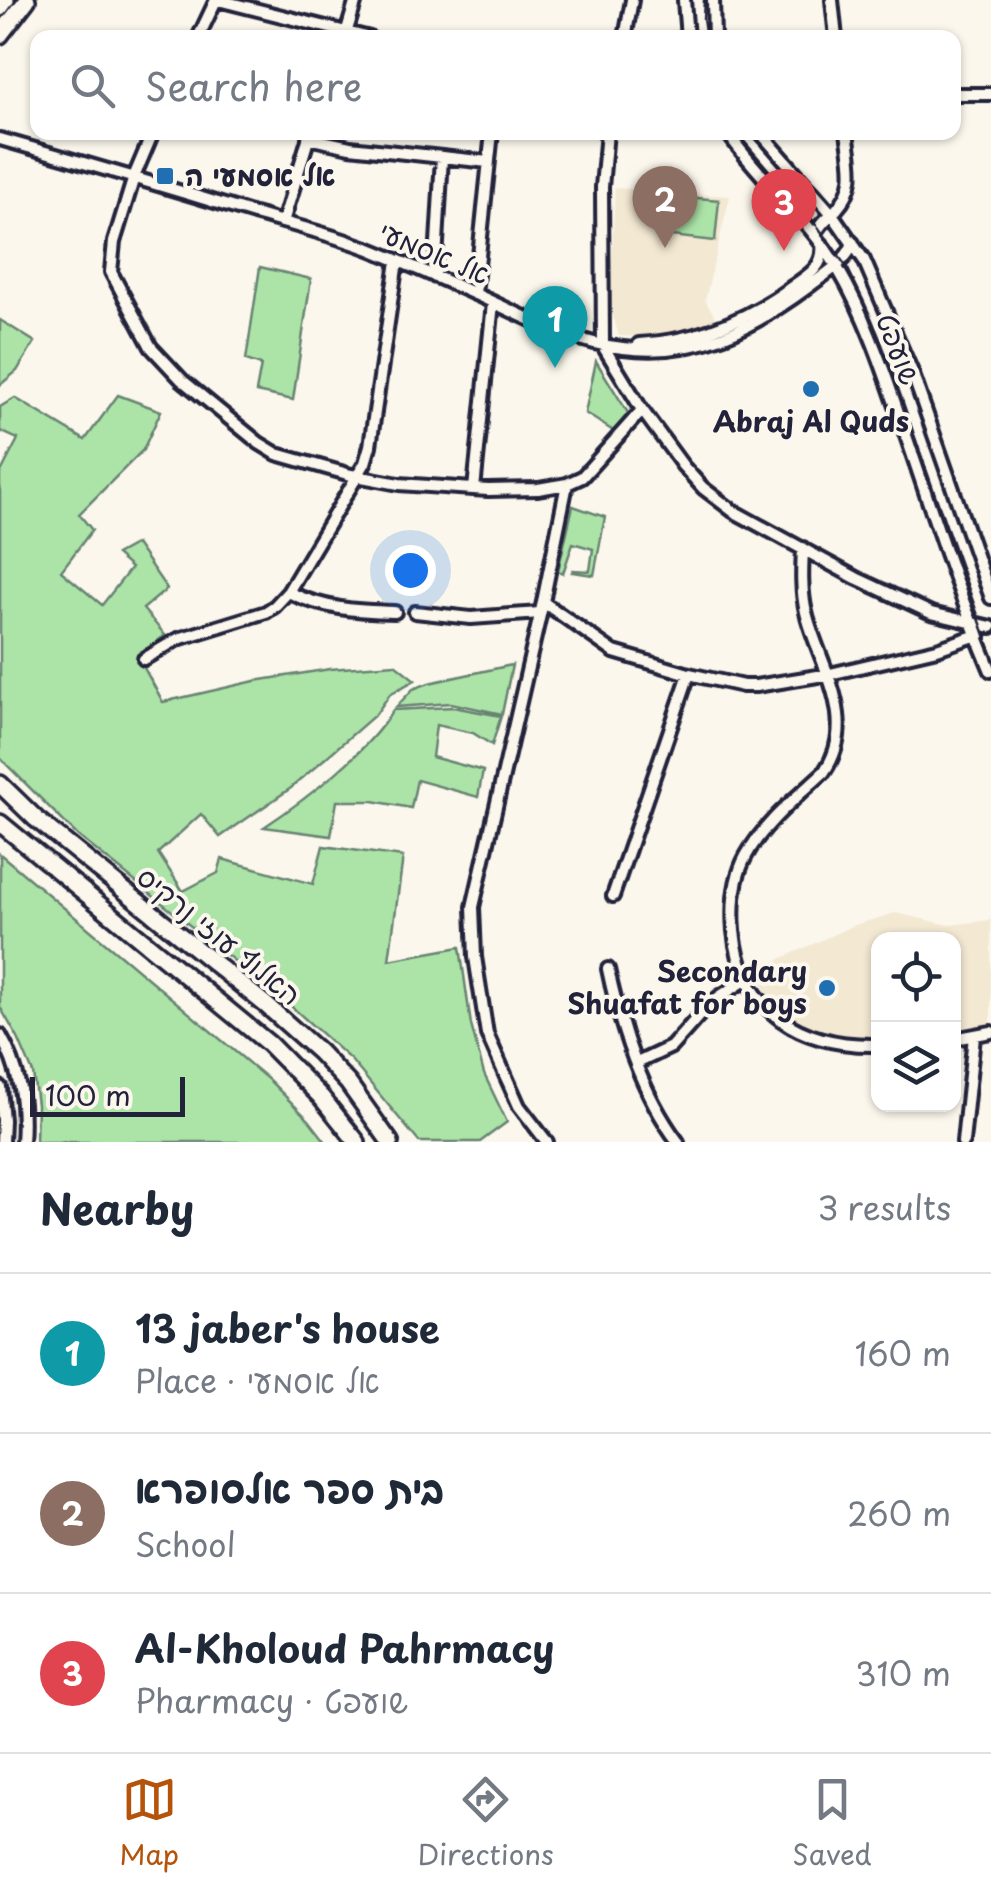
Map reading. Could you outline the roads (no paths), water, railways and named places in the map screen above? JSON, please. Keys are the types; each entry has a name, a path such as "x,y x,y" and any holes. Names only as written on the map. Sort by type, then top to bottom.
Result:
{"highway":[{"path":"0,8 6,0"},
{"path":"0,35 27,0"},
{"name":"האלוף עוזי נרקיס","path":"4,788 36,819 306,1040 348,1084 391,1142"},
{"name":"האלוף עוזי נרקיס","path":"0,823 268,1044 342,1131"},
{"path":"342,1131 357,1142"}],"street":[{"path":"202,30 217,0 327,30"},
{"path":"347,30 356,0"},
{"path":"626,30 632,0"},
{"path":"684,0 686,30"},
{"path":"713,0 714,30"},
{"path":"832,0 835,30"},
{"path":"961,94 991,94"},
{"name":"אל אסמעי","path":"0,139 367,248 531,320 603,346"},
{"path":"150,140 114,242 111,272 151,347 182,380 277,454 399,484 538,490 582,477 642,410"},
{"path":"282,222 307,140"},
{"path":"326,140 350,147 488,162"},
{"path":"475,294 491,140"},
{"path":"606,140 602,187 603,346 642,410 682,464 733,511 904,601 931,612 990,625"},
{"name":"שועפט","path":"734,140 819,239 847,286 887,381 991,671"},
{"name":"שועפט","path":"767,140 832,214 876,282 912,372 991,598"},
{"path":"603,346 703,334 766,306 811,273 821,261 821,224 848,195 853,180 848,140"},
{"path":"435,277 442,157"},
{"path":"603,346 656,350 705,343 754,324 836,266 853,243"},
{"path":"144,659 178,639 266,612 288,592 358,476 370,446 396,260"},
{"path":"815,282 833,280 847,286"},
{"path":"474,489 494,302"},
{"path":"547,1142 519,1106 487,1034 475,957 473,907 567,484"},
{"path":"803,548 806,612 830,674 839,736 831,762 756,840 745,858 732,911 734,933 747,979 765,1008 781,1022 842,1043 871,1045"},
{"path":"288,592 310,603 394,612"},
{"path":"415,612 471,618 542,607 614,652 728,684 756,686 830,674 962,641 977,636 990,625"},
{"path":"954,618 964,627 962,641"},
{"path":"612,896 689,674"},
{"path":"608,969 613,994 656,1110 678,1142"},
{"path":"637,1063 671,1047 704,1010 747,979"},
{"path":"961,1039 991,1032"},
{"path":"0,1034 18,1076 24,1120 22,1142"},
{"path":"963,1142 974,1036"},
{"path":"0,1087 2,1142"}],"tram line":[{"path":"704,0 705,30"},
{"path":"743,140 818,227 848,269 894,379 991,652"}],"place":[{"name":"אל אסמעי ה","path":"165,176"},
{"name":"בית ספר אלסופרא","path":"665,248"},
{"name":"Al-Kholoud Pahrmacy","path":"784,251"},
{"name":"13 jaber's house","path":"555,368"},
{"name":"Abraj Al Quds","path":"811,389"},
{"name":"Secondary Shuafat for boys","path":"827,988"}]}
